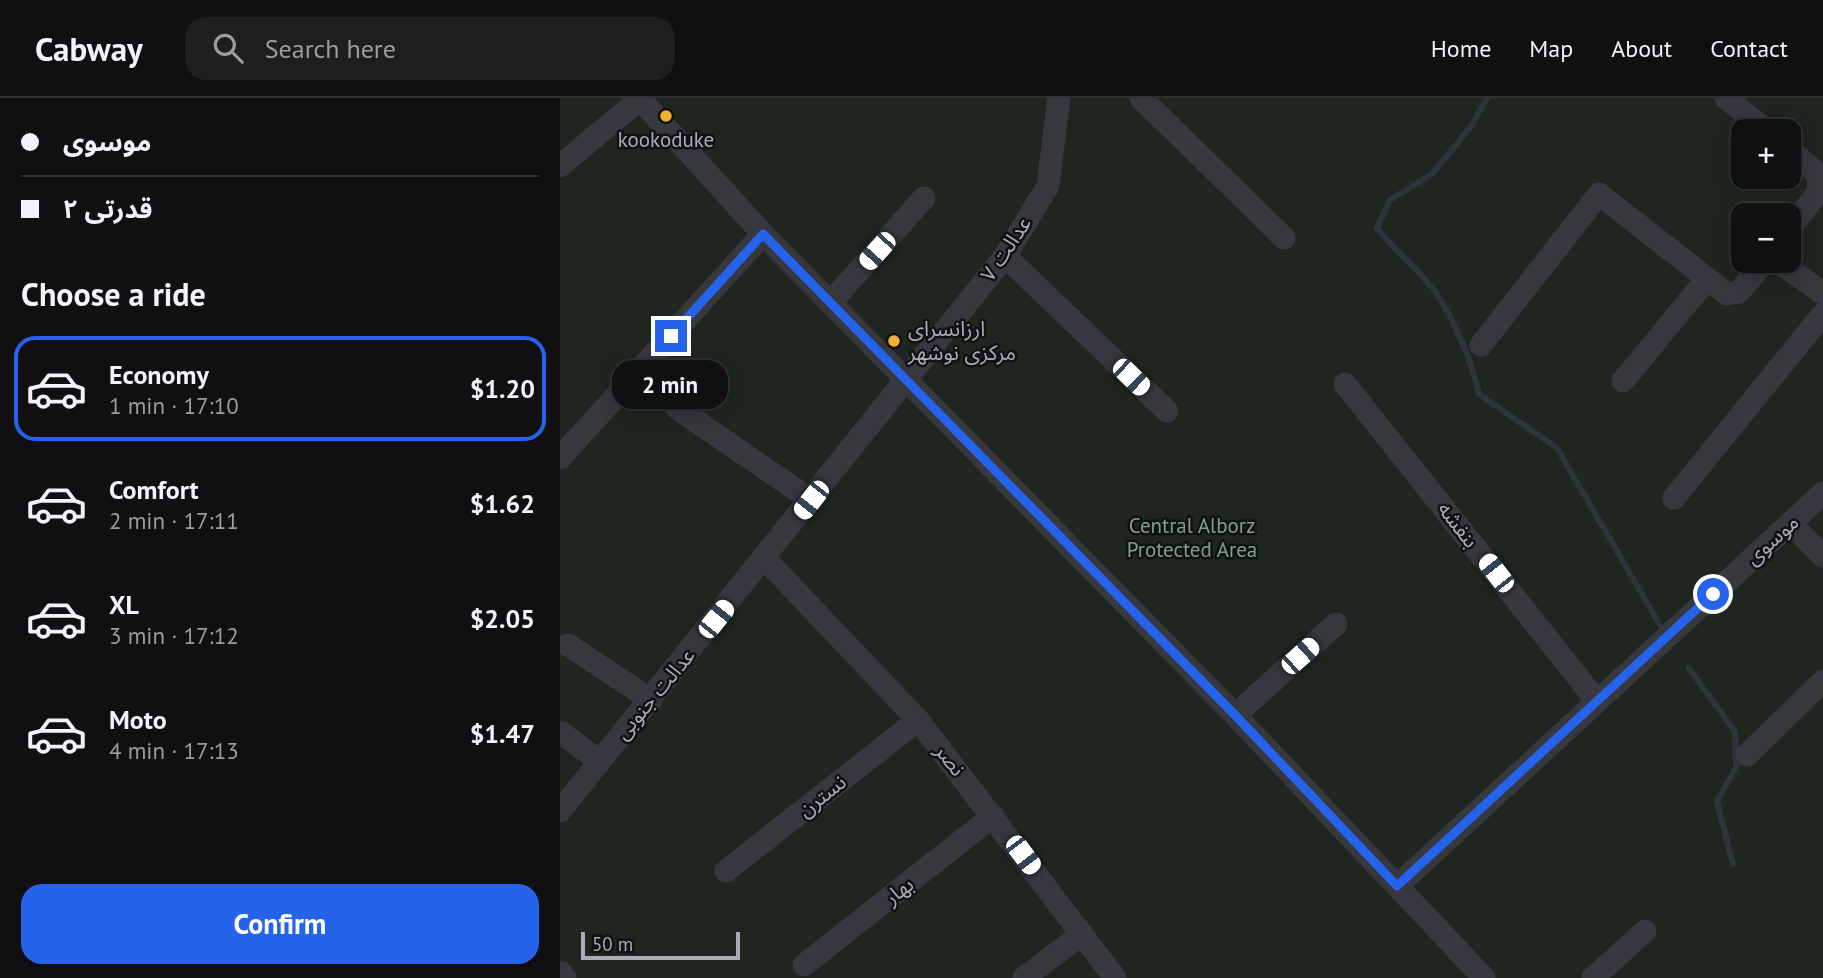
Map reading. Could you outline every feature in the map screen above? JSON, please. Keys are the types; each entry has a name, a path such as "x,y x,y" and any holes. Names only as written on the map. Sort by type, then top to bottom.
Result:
{"street":[{"path":"560,166 639,98 763,234 1235,715 1485,978"},
{"name":"۷ عدالت","path":"907,381 1005,256 1048,186 1059,98"},
{"path":"1141,98 1284,238"},
{"path":"1726,98 1752,119"},
{"path":"1801,160 1818,174 1819,182 1819,191 1801,214"},
{"path":"1481,345 1599,194 1727,294 1739,292 1755,273"},
{"path":"830,303 924,198"},
{"path":"560,458 763,234"},
{"path":"1005,256 1167,411"},
{"path":"1794,273 1823,293"},
{"path":"1623,381 1707,279"},
{"path":"1674,498 1823,314"},
{"name":"عدالت جنوبی","path":"560,811 907,381"},
{"name":"بنفشه","path":"1345,384 1596,700"},
{"path":"677,408 811,500"},
{"name":"موسوی","path":"1397,886 1823,493"},
{"path":"1791,524 1823,556"},
{"name":"نصر","path":"765,559 918,720 1115,978"},
{"path":"1235,715 1336,624"},
{"path":"568,645 651,700"},
{"path":"1746,755 1823,681"},
{"name":"نسترن","path":"726,872 918,720"},
{"path":"560,732 599,761"},
{"name":"بهار","path":"804,965 993,816"},
{"path":"1592,978 1645,931"},
{"path":"1024,978 1082,934"},
{"path":"560,972 565,978"}],"green space":[{"name":"Central Alborz Protected Area","path":"560,98 1823,98 1823,978 560,978"}],"waterway":[{"path":"1487,98 1472,125 1432,174 1390,200 1377,228 1423,277 1445,308 1466,352 1479,394 1557,448 1664,632"},
{"path":"1689,668 1735,732 1736,768 1717,801 1733,864"}],"place":[{"name":"kookoduke","path":"666,116"},
{"name":"ارزانسرای مرکزی نوشهر","path":"894,341"}],"route":[{"path":"671,336 763,234 1235,715 1397,886 1713,594"}]}
